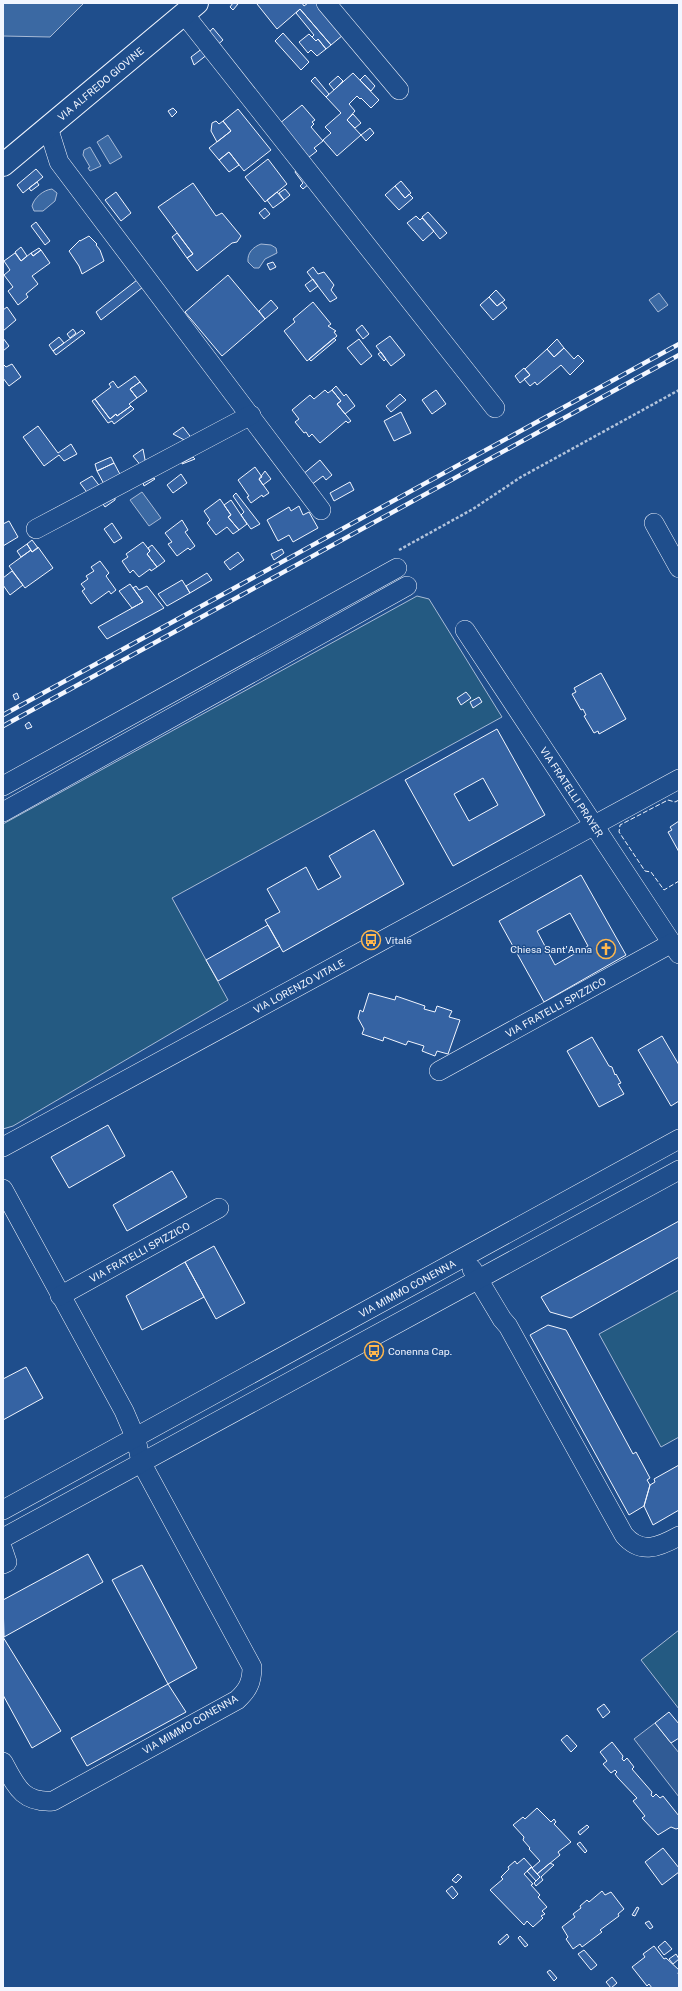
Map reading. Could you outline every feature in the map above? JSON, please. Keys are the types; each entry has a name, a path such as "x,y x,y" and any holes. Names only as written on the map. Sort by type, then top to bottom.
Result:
{"main road":[{"name":"VIA ALFREDO GIOVINE","path":"3,165 191,9"}],"street":[{"path":"326,3 399,90"},
{"path":"191,9 495,408"},
{"path":"48,127 59,162 251,415 321,510"},
{"path":"36,529 251,415"},
{"path":"654,523 679,568"},
{"path":"3,786 397,568"},
{"path":"3,812 407,586"},
{"name":"VIA FRATELLI PRAYER","path":"465,630 676,948"},
{"name":"VIA LORENZO VITALE","path":"3,1147 679,779"},
{"name":"VIA FRATELLI SPIZZICO","path":"439,1071 676,948"},
{"name":"VIA MIMMO CONENNA","path":"3,1510 136,1439 679,1139"},
{"path":"3,1538 679,1170"},
{"path":"3,1189 124,1411 136,1439"},
{"name":"VIA FRATELLI SPIZZICO","path":"60,1296 219,1208"},
{"path":"466,1257 508,1326 624,1535 630,1543 641,1548 654,1547 679,1536"},
{"path":"438,1272 451,1293"},
{"name":"VIA MIMMO CONENNA","path":"3,1762 17,1788 27,1797 40,1802 52,1801 237,1700 246,1691 252,1680 252,1667 246,1654 141,1462 136,1439"},
{"path":"26,1497 29,1510 43,1517"},
{"path":"3,1550 7,1562 3,1564"}],"shaded area":[{"path":"3,3 84,3 50,37 3,36"},
{"path":"108,135 122,157 110,164 97,142"},
{"path":"90,147 101,166 90,171 88,168 90,167 83,155 84,150"},
{"path":"52,189 57,193 55,201 43,211 34,211 32,206 37,197 45,191"},
{"path":"261,244 271,245 276,248 277,253 265,259 259,268 254,268 248,262 248,256 255,247"},
{"path":"659,293 668,305 658,312 649,300"},
{"path":"142,492 161,518 149,526 130,500"},
{"path":"417,596 429,599 502,717 172,898 228,1000 13,1126 3,1129 3,824"},
{"path":"679,1290 679,1437 661,1447 599,1334"},
{"path":"679,1630 679,1709 641,1660"},
{"path":"655,1723 679,1753 679,1797 634,1739"}],"building":[{"path":"233,3 238,4 233,10 230,7"},
{"path":"302,3 304,6 308,3 317,3 343,35 331,45 300,9 277,29 257,4"},
{"path":"300,9 331,45 326,49 318,39 316,41 312,37 314,35 296,13"},
{"path":"213,28 223,40 214,48 205,37"},
{"path":"283,33 309,62 301,70 275,41"},
{"path":"309,34 316,41 318,39 326,49 317,56 311,50 308,53 299,42"},
{"path":"203,48 208,54 194,65 191,57"},
{"path":"353,73 379,100 371,108 357,96 349,104 355,111 347,120 361,135 337,156 323,140 331,133 325,127 341,113 326,97"},
{"path":"365,75 375,86 371,91 360,80"},
{"path":"338,76 343,81 334,90 329,84"},
{"path":"315,77 329,94 326,97 311,81"},
{"path":"302,105 315,120 312,122 314,124 311,127 323,141 314,148 317,151 304,161 279,124"},
{"path":"173,108 177,112 172,117 168,111"},
{"path":"238,109 271,150 244,171 229,152 219,160 209,148 231,131 223,121"},
{"path":"353,114 361,123 355,128 347,120"},
{"path":"216,121 219,124 223,121 231,131 217,142 211,131 212,123"},
{"path":"370,128 374,133 366,141 361,135"},
{"path":"229,152 239,165 229,172 219,160"},
{"path":"268,159 287,184 265,202 245,177"},
{"path":"36,169 43,177 23,193 17,185"},
{"path":"297,169 310,183 303,189 300,186 303,183 295,172"},
{"path":"401,181 411,193 405,198 395,186"},
{"path":"37,182 39,185 31,191 29,188"},
{"path":"193,183 216,216 222,213 241,236 237,242 232,243 197,271 187,258 193,254 158,207"},
{"path":"395,186 405,198 409,194 413,198 399,210 385,195"},
{"path":"285,189 290,195 284,200 279,193"},
{"path":"116,192 131,213 121,221 105,200"},
{"path":"277,192 284,200 273,208 267,200"},
{"path":"265,208 270,214 264,219 259,213"},
{"path":"428,212 447,233 440,239 422,217"},
{"path":"416,216 420,220 422,218 434,231 423,241 407,223"},
{"path":"36,222 50,241 45,245 31,226"},
{"path":"177,233 193,254 187,258 172,237"},
{"path":"89,236 97,244 96,245 100,250 104,261 82,274 79,266 69,251 80,240"},
{"path":"21,247 27,256 21,261 15,252"},
{"path":"39,248 41,250 33,256 31,253"},
{"path":"41,250 50,263 32,276 38,284 26,294 28,297 18,305 8,291 13,287 4,275 10,270 4,261 15,253 21,261 31,253 33,256"},
{"path":"273,262 276,267 270,270 267,264"},
{"path":"313,267 318,274 324,272 334,285 331,290 337,298 330,302 307,272"},
{"path":"228,275 265,319 222,356 185,312"},
{"path":"313,279 318,286 310,292 305,285"},
{"path":"137,280 143,287 101,320 96,312"},
{"path":"496,290 505,300 497,306 489,297"},
{"path":"489,297 497,306 502,302 507,308 493,320 480,305"},
{"path":"271,300 278,308 265,319 259,311"},
{"path":"313,302 331,324 328,326 336,331 334,332 337,336 307,361 284,331 295,322 293,319"},
{"path":"7,307 16,320 3,331 3,310"},
{"path":"362,325 369,334 363,339 356,330"},
{"path":"73,329 76,333 70,338 67,334"},
{"path":"82,330 85,333 56,355 53,351"},
{"path":"390,336 405,355 391,366 376,346"},
{"path":"59,337 64,343 53,351 49,345"},
{"path":"3,338 9,346 3,351"},
{"path":"334,338 336,340 311,361 309,359"},
{"path":"359,339 372,356 361,365 347,348"},
{"path":"557,339 564,348 554,357 547,349"},
{"path":"564,348 574,359 578,355 584,361 570,375 561,365 537,385 535,382 530,386 524,379 530,375 525,369 547,349 554,357"},
{"path":"381,352 386,359 384,361 378,354"},
{"path":"3,364 6,367 12,364 21,377 9,386 3,378"},
{"path":"524,368 530,375 520,383 515,376"},
{"path":"135,376 140,382 130,389 137,398 129,404 131,406 110,419 95,399 111,387 109,384 113,381 118,388"},
{"path":"140,382 147,391 137,398 130,389"},
{"path":"336,386 344,396 346,394 355,406 345,414 337,404 341,401 332,390"},
{"path":"325,390 328,393 332,390 341,401 337,404 351,421 348,423 346,421 320,443 312,434 309,437 306,432 304,433 295,422 299,419 292,410 310,395 314,399"},
{"path":"436,390 446,404 432,414 422,400"},
{"path":"400,394 406,400 391,412 386,406"},
{"path":"95,399 110,419 131,406 134,409 114,424 112,421 108,423 92,401"},
{"path":"401,412 411,433 394,441 384,421"},
{"path":"38,426 58,453 71,444 77,454 64,461 59,455 44,466 23,437"},
{"path":"183,427 193,440 188,442 173,434"},
{"path":"143,449 146,465 142,467 133,456"},
{"path":"111,457 114,463 97,471 95,464"},
{"path":"193,457 195,459 182,464 182,463"},
{"path":"320,460 332,475 326,480 323,476 311,485 302,475"},
{"path":"114,463 122,478 105,486 97,471"},
{"path":"255,467 262,477 259,479 269,493 263,497 262,495 251,503 247,497 249,496 238,480"},
{"path":"265,471 271,479 263,485 259,479"},
{"path":"181,474 187,483 173,493 167,485"},
{"path":"92,476 101,488 89,495 80,483"},
{"path":"154,478 155,479 144,486 143,483"},
{"path":"350,482 354,490 334,501 330,493"},
{"path":"236,493 260,524 251,529 241,515 244,512 233,496"},
{"path":"115,498 115,500 105,507 103,504"},
{"path":"220,499 231,515 228,517 239,530 233,534 227,527 216,535 207,523 210,520 204,511"},
{"path":"231,500 247,524 239,530 228,517 231,515 224,505"},
{"path":"299,506 303,515 309,512 318,528 293,542 289,535 278,541 267,520 289,507 291,511"},
{"path":"182,520 188,530 185,532 195,546 190,550 188,548 177,556 168,544 172,542 165,533"},
{"path":"9,521 18,537 3,546 3,524"},
{"path":"112,523 122,538 114,543 104,529"},
{"path":"32,540 38,548 32,552 27,544"},
{"path":"143,542 150,551 147,554 157,567 151,571 150,569 139,577 133,570 130,573 122,561 128,557 126,554"},
{"path":"27,544 31,550 21,557 17,551"},
{"path":"152,545 165,561 157,567 147,554 150,551 148,548"},
{"path":"38,547 53,568 25,588 9,566 31,550 32,552"},
{"path":"282,549 284,553 274,560 271,554"},
{"path":"238,552 244,560 230,570 224,562"},
{"path":"100,561 109,573 106,576 116,590 111,594 109,591 91,604 82,591 85,589 81,584 88,579 86,576 94,571 91,567"},
{"path":"12,571 23,585 10,595 3,585 3,578"},
{"path":"207,573 212,580 190,593 186,586"},
{"path":"182,580 190,593 167,606 158,594"},
{"path":"130,584 143,602 132,608 119,591"},
{"path":"136,586 139,590 147,586 164,608 107,639 98,627 143,602 133,588"},
{"path":"601,673 626,719 599,734 598,731 594,733 584,716 586,715 583,709 581,710 572,694 576,692 574,688"},
{"path":"466,692 471,698 461,705 457,698"},
{"path":"17,693 19,698 15,700 13,695"},
{"path":"479,697 482,702 473,708 470,702"},
{"path":"29,722 32,727 27,729 25,725"},
{"path":"497,729 545,815 453,866 405,780","holes":["483,778 498,805 469,821 454,794"]},
{"path":"679,821 679,852 668,832 672,830 670,827"},
{"path":"374,830 404,884 283,952 265,920 280,912 267,889 306,867 318,890 341,877 329,856"},
{"path":"581,875 626,955 544,1002 499,921","holes":["570,913 588,946 555,965 537,931"]},
{"path":"268,925 280,946 218,981 206,960"},
{"path":"369,993 395,1000 396,996 425,1006 424,1009 435,1012 437,1006 452,1011 449,1017 460,1020 448,1054 437,1051 435,1056 422,1051 424,1046 408,1041 406,1045 384,1037 383,1041 362,1034 364,1029 358,1018 360,1010 363,1012"},
{"path":"662,1036 679,1065 679,1101 671,1106 638,1050"},
{"path":"592,1037 609,1066 612,1067 615,1075 616,1074 621,1083 618,1084 624,1094 599,1107 567,1051"},
{"path":"108,1125 125,1156 69,1188 51,1157"},
{"path":"172,1171 187,1197 127,1231 113,1205"},
{"path":"679,1221 679,1257 571,1318 550,1312 541,1297"},
{"path":"214,1246 245,1303 216,1319 185,1262"},
{"path":"185,1262 204,1297 142,1330 126,1296"},
{"path":"548,1325 566,1330 633,1454 636,1452 650,1478 647,1480 650,1485 644,1506 629,1515 530,1335"},
{"path":"377,1353 379,1356 372,1360 370,1357"},
{"path":"26,1367 43,1398 3,1420 3,1379"},
{"path":"679,1465 679,1510 653,1525 644,1506 650,1485 655,1482 654,1479"},
{"path":"88,1554 103,1582 4,1637 3,1600"},
{"path":"142,1565 197,1668 168,1684 112,1580"},
{"path":"3,1637 61,1731 32,1748 3,1695"},
{"path":"168,1684 186,1712 87,1766 71,1738"},
{"path":"604,1704 610,1712 603,1718 597,1709"},
{"path":"669,1712 679,1724 679,1738 671,1743 655,1723"},
{"path":"567,1735 577,1746 571,1752 561,1740"},
{"path":"612,1742 623,1756 622,1759 624,1761 627,1758 634,1767 632,1769 652,1792 651,1795 653,1797 656,1794 660,1798 663,1796 679,1816 679,1828 676,1829 671,1827 658,1835 642,1818 645,1816 633,1801 637,1798 618,1778 615,1774 617,1772 615,1770 611,1773 603,1764 607,1761 600,1752"},
{"path":"537,1808 551,1822 554,1819 556,1822 554,1824 571,1842 558,1852 560,1855 537,1874 532,1868 540,1861 523,1840 524,1837 513,1825 523,1817 525,1819"},
{"path":"587,1825 589,1827 580,1835 578,1832"},
{"path":"580,1842 587,1851 585,1853 577,1844"},
{"path":"663,1848 679,1868 679,1872 662,1885 645,1862"},
{"path":"524,1858 532,1867 524,1874 540,1895 538,1897 547,1907 542,1911 545,1914 541,1916 543,1918 533,1927 527,1921 524,1925 490,1890 503,1879 501,1877 509,1869 508,1867 515,1861 517,1864"},
{"path":"550,1863 554,1865 541,1877 543,1880 536,1886 534,1883 540,1877 537,1874"},
{"path":"531,1867 540,1877 536,1881 527,1871"},
{"path":"458,1874 462,1877 456,1883 452,1880"},
{"path":"452,1886 458,1894 453,1899 446,1891"},
{"path":"602,1891 605,1895 611,1892 624,1909 618,1914 619,1916 600,1930 602,1932 582,1947 580,1944 573,1949 566,1939 568,1937 562,1927 575,1917 573,1914 581,1908 580,1906 587,1900 589,1902"},
{"path":"637,1907 639,1908 635,1916 632,1915"},
{"path":"649,1921 653,1927 650,1929 645,1923"},
{"path":"507,1934 509,1937 500,1945 498,1942"},
{"path":"520,1936 528,1945 525,1947 518,1938"},
{"path":"665,1941 672,1949 664,1955 658,1947"},
{"path":"654,1946 664,1959 666,1958 679,1970 679,1988 652,1988 649,1984 647,1986 632,1967 645,1957 643,1954"},
{"path":"584,1950 597,1965 591,1970 578,1954"},
{"path":"676,1954 679,1959 673,1964 669,1959"},
{"path":"550,1970 557,1978 554,1981 547,1972"},
{"path":"612,1977 617,1983 611,1988 606,1982"}],"railway":[{"path":"3,715 679,344"},
{"path":"3,726 679,355"}],"fence":[{"path":"679,800 675,802 668,800 620,825 619,832 645,871 651,872 664,890 679,881"}],"place":[{"name":"Vitale","path":"371,940"},
{"name":"Chiesa Sant'Anna","path":"606,949"},
{"name":"Conenna Cap.","path":"374,1351"}]}
